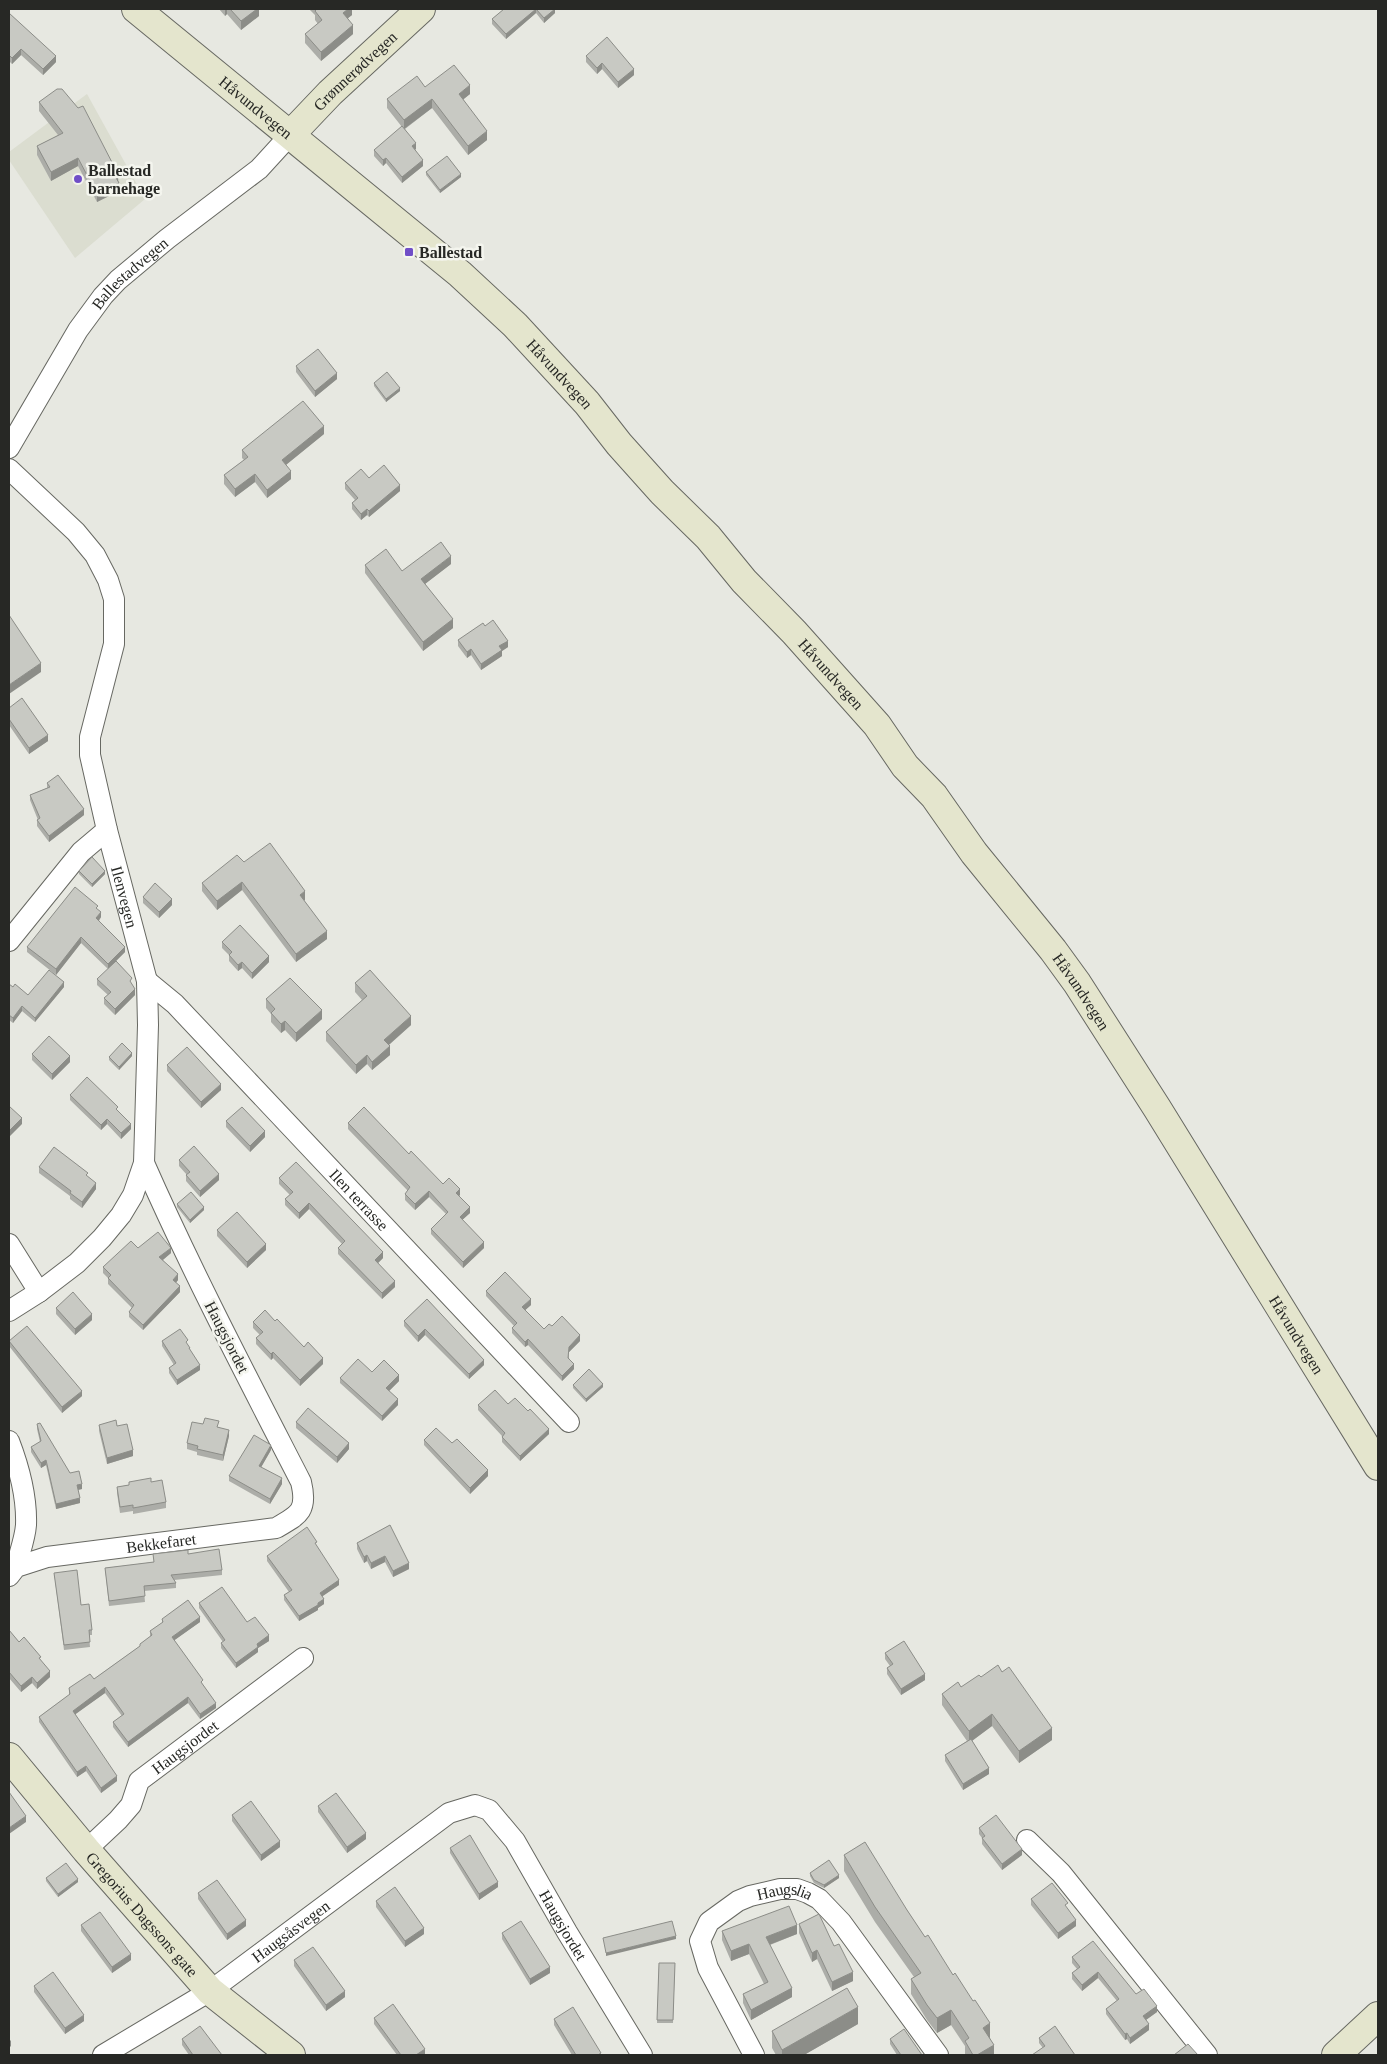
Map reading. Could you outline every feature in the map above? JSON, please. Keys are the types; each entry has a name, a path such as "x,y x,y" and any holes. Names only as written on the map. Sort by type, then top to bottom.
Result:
{"main road":[{"name":"Håvundvegen","path":"136,9 460,274 515,325 587,403 619,444 708,537 744,581 794,632 876,725 905,766 934,796 974,853 1053,950 1076,983 1157,1108 1378,1466"},
{"name":"Grønnerødvegen","path":"290,134 330,93 422,9"},
{"name":"Gregorius Dagssons gate","path":"9,1757 86,1850 210,1991 292,2055"},
{"path":"1336,2055 1378,2016"}],"street":[{"name":"Ballestadvegen","path":"9,448 78,330 103,296 118,280 160,245 259,169 290,134"},
{"name":"Ilenvegen","path":"9,469 76,532 95,555 108,580 114,599 114,644 90,737 90,755 107,830 148,981 144,1163 133,1195 121,1215 102,1238 77,1262 38,1292 9,1311"},
{"path":"9,941 81,852 107,830"},
{"name":"Ilen terrasse","path":"148,981 175,1004 568,1422"},
{"name":"Haugsjordet","path":"144,1163 225,1334 301,1482 305,1498 300,1511"},
{"path":"9,1244 38,1292"},
{"name":"Bekkefaret","path":"9,1442 24,1497 26,1526 13,1571"},
{"name":"Bekkefaret","path":"13,1571 47,1557 276,1528 293,1518 300,1511"},
{"name":"Haugsjordet","path":"86,1850 131,1805 139,1781 303,1658"},
{"name":"Haugsjordet","path":"475,1805 490,1810 515,1841 567,1932 642,2055"},
{"name":"Haugsåsvegen","path":"103,2055 210,1991 449,1813 475,1805"},
{"path":"1027,1840 1061,1873 1207,2055"},
{"name":"Haugslia","path":"754,2055 708,1968 700,1941 710,1922 738,1902 750,1896 780,1889 797,1890 819,1899 840,1922 938,2055"}],"shaded area":[{"name":"Ballestad barnehage","path":"87,94 145,199 75,258 9,160 9,152"}],"building":[{"path":"230,9 257,9 241,21"},
{"path":"317,9 348,9 343,13 353,25 321,52 305,34 322,20 315,11"},
{"path":"504,9 536,9 506,34 492,19"},
{"path":"536,9 555,9 544,18"},
{"path":"9,13 56,56 43,69 21,49 12,58 9,55"},
{"path":"607,37 634,69 618,82 602,63 597,68 586,56"},
{"path":"454,65 470,85 459,94 487,131 468,146 432,99 404,120 387,99 417,76 425,87"},
{"path":"57,89 62,89 78,108 83,106 118,174 115,176 119,183 97,194 78,158 51,172 37,146 63,133 39,102"},
{"path":"402,126 416,143 412,146 423,160 402,177 386,158 383,160 374,150"},
{"path":"447,156 461,174 440,190 426,172"},
{"path":"318,349 337,373 315,391 296,366"},
{"path":"387,372 400,388 386,399 374,383"},
{"path":"303,401 324,426 282,460 291,471 267,490 255,474 235,489 224,475 248,457 242,450"},
{"path":"384,465 400,485 369,511 367,509 361,514 352,503 358,498 345,483 361,469 369,478"},
{"path":"441,542 451,556 421,579 453,619 423,642 365,565 386,549 402,571"},
{"path":"9,615 41,663 9,685"},
{"path":"493,620 508,641 499,646 502,650 481,664 471,649 467,652 458,640 483,623 485,626"},
{"path":"22,698 48,735 29,748 9,719 9,708"},
{"path":"58,775 84,809 49,836 37,820 40,818 30,795 50,787 47,783"},
{"path":"270,843 305,891 300,895 327,931 296,954 242,882 217,901 202,883 237,855 244,862"},
{"path":"92,857 105,871 92,884 79,871"},
{"path":"155,883 172,899 159,912 143,897"},
{"path":"75,887 98,906 96,908 101,912 96,918 125,947 108,964 81,937 56,969 27,947"},
{"path":"240,925 269,956 252,973 242,962 238,965 229,955 232,952 222,942"},
{"path":"116,961 132,978 130,981 135,989 115,1009 104,998 111,992 97,979"},
{"path":"49,970 64,982 35,1018 22,1006 13,1018 9,1015 9,984 13,987 15,984 28,995"},
{"path":"370,970 411,1016 384,1040 390,1046 372,1062 367,1055 356,1065 326,1032 367,996 355,983"},
{"path":"290,978 322,1010 296,1033 285,1021 281,1024 271,1013 275,1009 266,999"},
{"path":"49,1036 70,1056 52,1074 32,1054"},
{"path":"122,1043 132,1053 119,1067 109,1057"},
{"path":"187,1047 221,1084 201,1102 167,1065"},
{"path":"87,1077 118,1107 116,1109 131,1124 121,1133 107,1119 101,1125 70,1095"},
{"path":"9,1106 22,1118 9,1131"},
{"path":"242,1107 265,1131 250,1146 226,1121"},
{"path":"364,1107 409,1154 411,1151 443,1184 449,1178 460,1189 456,1193 470,1207 460,1217 484,1242 463,1262 431,1229 448,1212 429,1191 415,1204 405,1194 410,1187 348,1123"},
{"path":"194,1146 219,1174 200,1191 186,1175 190,1172 179,1160"},
{"path":"54,1147 88,1173 86,1175 96,1183 82,1202 70,1193 71,1191 39,1167"},
{"path":"296,1162 383,1252 375,1260 395,1281 382,1293 338,1248 345,1241 309,1203 299,1213 285,1199 293,1192 279,1178"},
{"path":"191,1192 204,1207 190,1220 177,1204"},
{"path":"237,1212 266,1244 247,1262 217,1230"},
{"path":"158,1232 171,1248 159,1257 178,1274 173,1280 180,1286 143,1325 129,1312 134,1305 108,1278 111,1275 103,1267 131,1241 138,1248"},
{"path":"505,1272 531,1299 522,1307 544,1329 549,1324 552,1326 562,1316 580,1335 569,1347 568,1358 574,1364 562,1376 528,1339 525,1342 512,1328 517,1323 486,1291"},
{"path":"73,1292 92,1314 75,1329 56,1308"},
{"path":"427,1299 484,1360 469,1374 425,1329 418,1336 404,1321"},
{"path":"265,1310 275,1321 277,1319 304,1347 308,1342 323,1358 300,1380 273,1352 271,1354 256,1338 263,1332 253,1322"},
{"path":"27,1326 82,1391 62,1407 9,1341"},
{"path":"180,1329 188,1340 186,1342 200,1365 177,1380 169,1368 176,1363 162,1341"},
{"path":"358,1359 372,1372 384,1360 399,1375 386,1388 398,1399 382,1416 340,1378"},
{"path":"589,1369 603,1384 586,1399 573,1385"},
{"path":"495,1390 508,1404 515,1398 528,1411 530,1409 549,1429 520,1456 502,1437 505,1433 478,1405"},
{"path":"308,1408 349,1443 337,1457 296,1422"},
{"path":"205,1418 219,1421 217,1427 229,1430 223,1455 197,1449 198,1446 187,1443 192,1422 203,1424"},
{"path":"116,1420 117,1426 127,1424 133,1450 107,1458 99,1425"},
{"path":"40,1423 70,1473 79,1471 82,1484 77,1485 80,1498 56,1504 46,1460 41,1463 31,1447 41,1441 37,1424"},
{"path":"436,1428 452,1443 457,1439 488,1470 470,1488 424,1440"},
{"path":"254,1435 271,1445 259,1466 282,1478 270,1499 229,1476"},
{"path":"151,1478 151,1482 162,1480 166,1502 133,1508 133,1505 120,1507 117,1487 129,1485 129,1482"},
{"path":"390,1525 409,1563 393,1571 385,1556 371,1563 367,1555 364,1557 357,1543"},
{"path":"307,1527 339,1580 320,1593 324,1599 318,1605 299,1616 284,1595 292,1590 267,1556"},
{"path":"219,1549 222,1570 171,1575 176,1583 144,1586 145,1596 109,1601 105,1568 154,1562 153,1554 188,1550 188,1554"},
{"path":"77,1570 81,1605 89,1604 92,1630 89,1630 90,1642 64,1645 54,1573"},
{"path":"222,1587 247,1622 255,1617 269,1635 257,1644 258,1647 236,1663 221,1643 225,1640 199,1603"},
{"path":"188,1600 200,1617 172,1637 203,1680 201,1682 216,1703 200,1714 188,1697 128,1742 113,1722 124,1714 105,1687 73,1711 117,1776 101,1788 86,1766 77,1772 39,1717 70,1694 69,1688 90,1674 94,1679 140,1646 152,1635 150,1631 163,1622 162,1619"},
{"path":"9,1630 19,1642 24,1637 50,1671 37,1683 32,1677 21,1686 9,1672"},
{"path":"904,1641 925,1674 901,1689 887,1668 893,1664 885,1653"},
{"path":"998,1665 1002,1672 1009,1667 1052,1728 1019,1751 992,1714 969,1731 942,1694 958,1682 961,1687 979,1675 981,1677"},
{"path":"971,1739 989,1768 963,1784 945,1755"},
{"path":"9,1792 26,1816 9,1828"},
{"path":"336,1793 366,1833 347,1847 318,1806"},
{"path":"251,1801 280,1841 261,1855 232,1815"},
{"path":"996,1815 1022,1849 1002,1864 982,1838 985,1836 979,1828"},
{"path":"470,1835 498,1882 479,1894 450,1848"},
{"path":"865,1842 925,1937 928,1935 953,1975 955,1973 990,2023 983,2028 994,2045 977,2055 973,2055 965,2041 969,2038 951,2010 937,2018 927,2005 911,1979 921,1973 875,1907 844,1855"},
{"path":"829,1860 839,1875 824,1885 814,1880 810,1873"},
{"path":"66,1863 78,1879 58,1894 46,1878"},
{"path":"217,1880 246,1920 227,1934 198,1893"},
{"path":"1052,1883 1068,1903 1065,1905 1076,1920 1058,1933 1031,1899"},
{"path":"395,1887 424,1928 405,1941 376,1901"},
{"path":"789,1906 797,1925 766,1937 792,1988 751,2010 743,1994 768,1982 749,1944 731,1951 722,1931"},
{"path":"100,1912 131,1954 112,1967 81,1925"},
{"path":"819,1914 834,1946 839,1944 853,1972 832,1982 817,1950 812,1953 799,1924"},
{"path":"521,1921 550,1967 530,1979 502,1933"},
{"path":"672,1921 676,1936 606,1953 603,1938"},
{"path":"1093,1941 1136,1994 1144,1989 1157,2006 1143,2016 1149,2024 1130,2038 1106,2009 1119,1999 1098,1972 1082,1985 1072,1973 1080,1967 1072,1957"},
{"path":"313,1947 345,1991 326,2005 294,1960"},
{"path":"659,1963 675,1963 673,2020 657,2020"},
{"path":"53,1972 84,2015 65,2028 34,1986"},
{"path":"847,1988 858,2007 782,2050 772,2031"},
{"path":"393,2004 425,2049 416,2055 401,2055 374,2018"},
{"path":"573,2007 601,2053 598,2055 576,2055 554,2019"},
{"path":"200,2026 222,2055 193,2055 182,2039"},
{"path":"1055,2026 1075,2055 1032,2055 1045,2046 1039,2038"},
{"path":"904,2029 922,2055 901,2055 890,2039"},
{"path":"1188,2044 1198,2055 1174,2055"}],"place":[{"name":"Ballestad barnehage","path":"78,179"},
{"name":"Ballestad","path":"409,252"}]}
